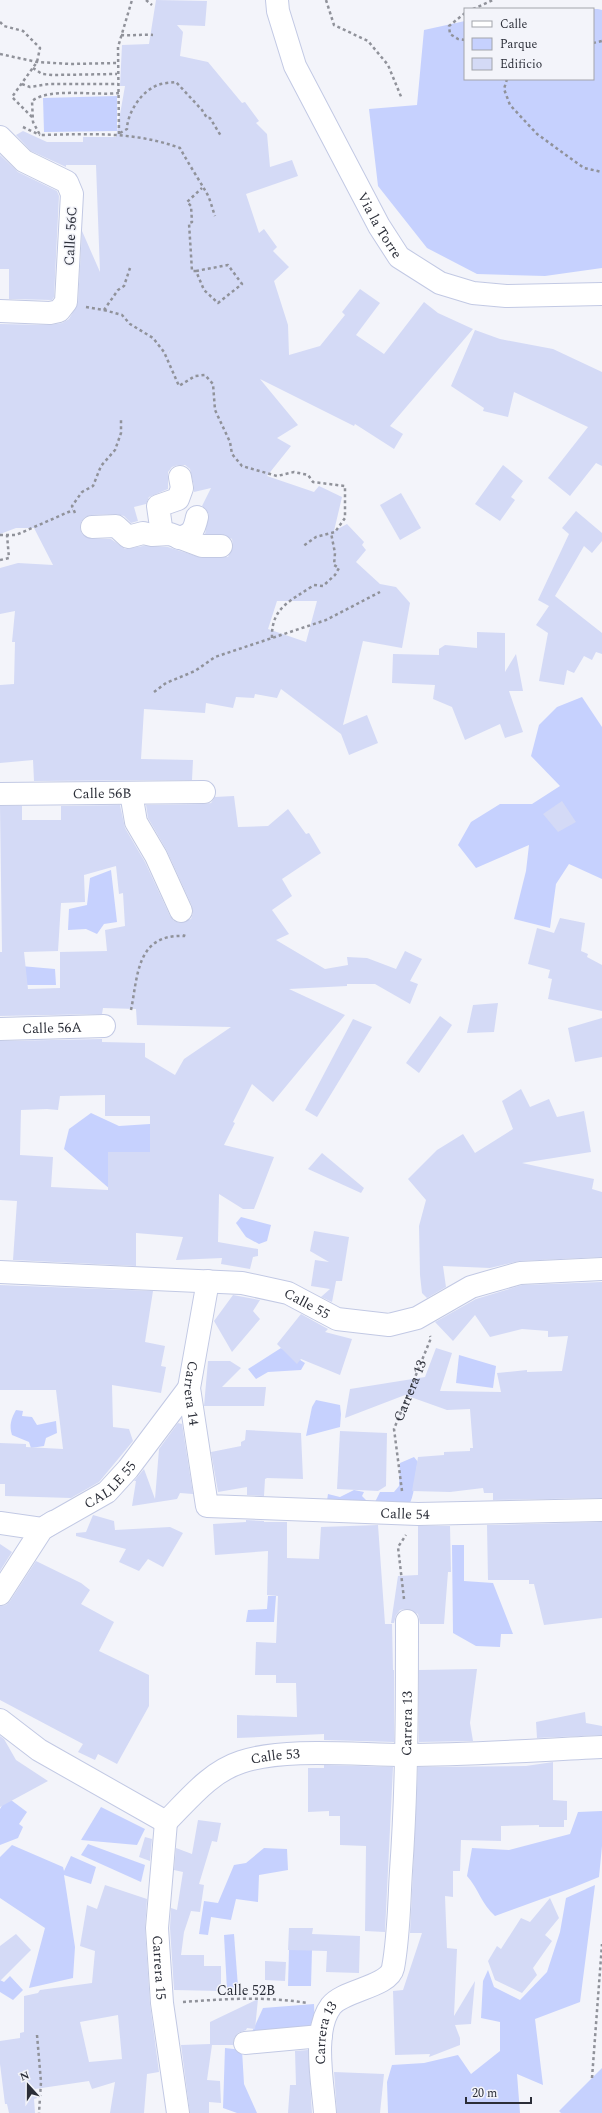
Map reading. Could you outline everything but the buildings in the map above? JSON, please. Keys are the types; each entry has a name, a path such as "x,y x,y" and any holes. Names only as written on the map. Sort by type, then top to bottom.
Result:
{"street":[{"name":"Via la Torre","path":"277,0 278,12 296,66 379,226 399,257 440,283 473,293 506,296 602,294"},
{"name":"Calle 56C","path":"0,137 24,161 67,182 72,194 66,302"},
{"path":"0,311 50,313 59,311 66,302"},
{"path":"180,477 182,488 178,499 158,506 171,536 202,546 220,546"},
{"path":"92,527 116,526 128,537 143,533 152,536 171,536 191,534 195,530 197,517"},
{"name":"Calle 56B","path":"0,794 204,792"},
{"path":"131,793 136,822 156,856 181,911"},
{"name":"Calle 56A","path":"0,1029 104,1026"},
{"name":"Calle 55","path":"0,1272 242,1283 288,1293 337,1318 389,1325 417,1318 471,1287 520,1273 602,1269"},
{"name":"Carrera 14","path":"207,1506 189,1389 208,1281"},
{"name":"CALLE 55","path":"42,1529 107,1492 189,1389"},
{"name":"Calle 54","path":"207,1506 418,1514 602,1510"},
{"path":"0,1523 42,1529 0,1594"},
{"name":"Carrera 13","path":"325,2113 320,2049 321,2036 330,2007 339,1998 384,1979 393,1970 397,1933 407,1755 407,1621"},
{"path":"0,1720 40,1750 166,1822"},
{"name":"Calle 53","path":"166,1822 201,1786 222,1770 241,1762 291,1754 407,1755 602,1747"},
{"name":"Carrera 15","path":"166,1822 157,1928 162,2003 178,2113"},
{"path":"246,2043 321,2036"}],"path":[{"path":"120,134 117,63 121,35 132,0"},
{"path":"146,0 152,5"},
{"path":"326,0 334,25 368,40 388,65 402,99"},
{"path":"475,8 493,0"},
{"path":"464,14 449,26 450,34 458,40 464,40"},
{"path":"0,22 4,26 23,31 40,48 37,62 12,97 33,118"},
{"path":"121,35 131,36 138,33 153,35"},
{"path":"0,54 37,62 71,64 117,63"},
{"path":"33,68 42,74 53,76 117,74"},
{"path":"507,80 504,89 510,105 537,134 584,168 602,172"},
{"path":"120,134 127,129 129,117 143,95 152,87 164,83 176,82 202,110 207,118 210,118 221,136"},
{"path":"22,84 30,87 49,84 118,84"},
{"path":"119,93 51,94 38,96 32,101 33,118 40,135 120,134 152,140 180,148 199,178 202,188 206,191 215,216"},
{"path":"196,271 204,290 218,303 242,284 228,265 192,271 189,223 192,222 191,206 187,202 202,188"},
{"path":"104,310 118,290 124,286 130,268"},
{"path":"66,302 122,315 130,324 153,338 164,352 179,386 195,376 205,375 213,384 215,410 230,442 232,454 242,466 277,476 294,472 308,475 313,482 345,486 345,518 335,532 316,537 302,547"},
{"path":"92,527 83,526 77,519 72,506 82,492 93,486 101,466 115,450 121,433 121,418"},
{"path":"0,535 16,535 73,510"},
{"path":"272,638 271,625 278,609 314,585 322,586 335,575 339,568 334,564 331,533"},
{"path":"0,560 9,558 7,535"},
{"path":"154,692 166,683 195,671 215,657 326,620 380,592"},
{"path":"131,1010 136,975 147,949 156,942 173,936 184,936 189,927 181,911"},
{"name":"Carrera 13","path":"417,1318 431,1338 394,1429 402,1498 418,1514"},
{"path":"407,1621 398,1547 418,1514"},
{"path":"592,2078 602,1944"},
{"name":"Calle 52B","path":"162,2003 235,1999 290,2000 330,2007"},
{"path":"37,2035 41,2082 39,2113"}],"green space":[{"path":"594,9 602,10 602,268 545,276 477,274 427,248 378,186 369,109 417,105 424,30 464,21 464,80 594,80"},
{"path":"117,96 117,131 44,132 43,98"},
{"path":"582,697 602,727 602,879 569,864 556,884 550,928 514,919 526,871 529,845 476,868 458,845 471,822 500,804 532,804 560,786 531,756 539,725 557,707"},
{"path":"111,870 117,922 104,924 97,934 86,929 68,930 69,909 87,905 90,878"},
{"path":"21,966 55,969 56,985 20,985"},
{"path":"91,1113 119,1126 150,1124 161,1142 119,1197 64,1149 69,1129"},
{"path":"241,1217 271,1225 267,1241 259,1244 246,1237 236,1223"},
{"path":"281,1348 305,1363 301,1370 268,1372 256,1379 248,1369"},
{"path":"459,1355 496,1366 493,1388 456,1383"},
{"path":"316,1400 340,1405 340,1427 306,1436 312,1407"},
{"path":"16,1410 23,1411 22,1416 32,1417 37,1425 56,1421 57,1433 46,1438 44,1446 31,1448 29,1442 12,1435 11,1422"},
{"path":"414,1457 418,1462 410,1503 374,1504 380,1492 394,1492 399,1486 400,1463"},
{"path":"354,1490 364,1492 362,1496 367,1501 371,1510 326,1507 328,1494 340,1497"},
{"path":"452,1545 464,1545 464,1581 493,1583 513,1634 501,1634 500,1647 476,1646 453,1633"},
{"path":"268,1596 276,1596 274,1622 246,1622 248,1610 267,1609"},
{"path":"7,1797 27,1812 19,1824 23,1827 18,1838 0,1845 0,1809"},
{"path":"101,1807 145,1829 137,1845 81,1840"},
{"path":"602,1811 602,1846 599,1877 495,1916 491,1912 467,1876 472,1848 509,1850 570,1834 578,1812"},
{"path":"88,1844 145,1865 141,1882 81,1855"},
{"path":"12,1845 63,1867 64,1871 71,1856 96,1867 91,1884 64,1875 75,1947 73,1978 29,1988 45,1928 0,1898 0,1857"},
{"path":"264,1848 287,1849 288,1870 259,1875 258,1902 236,1899 231,1920 211,1917 208,1935 199,1934 204,1901 218,1903 234,1865 246,1863"},
{"path":"595,1885 580,2002 535,2019 543,2085 517,2074 520,2113 388,2113 387,2082 392,2065 424,2063 458,2055 471,2074 500,2051 500,2022 481,2018 483,1981 488,1970 494,1987 520,2000 547,1972 560,1932 566,1898"},
{"path":"234,1934 238,1987 227,1990 224,1935"},
{"path":"289,1950 312,1950 311,1986 288,1986"},
{"path":"10,1976 23,1990 13,2000 0,1992 0,1980 4,1982"},
{"path":"314,2004 315,2031 252,2032 263,2008"},
{"path":"225,2048 242,2050 244,2084 257,2113 237,2113 223,2108"},
{"path":"602,2068 602,2113 561,2113 559,2111"}]}
